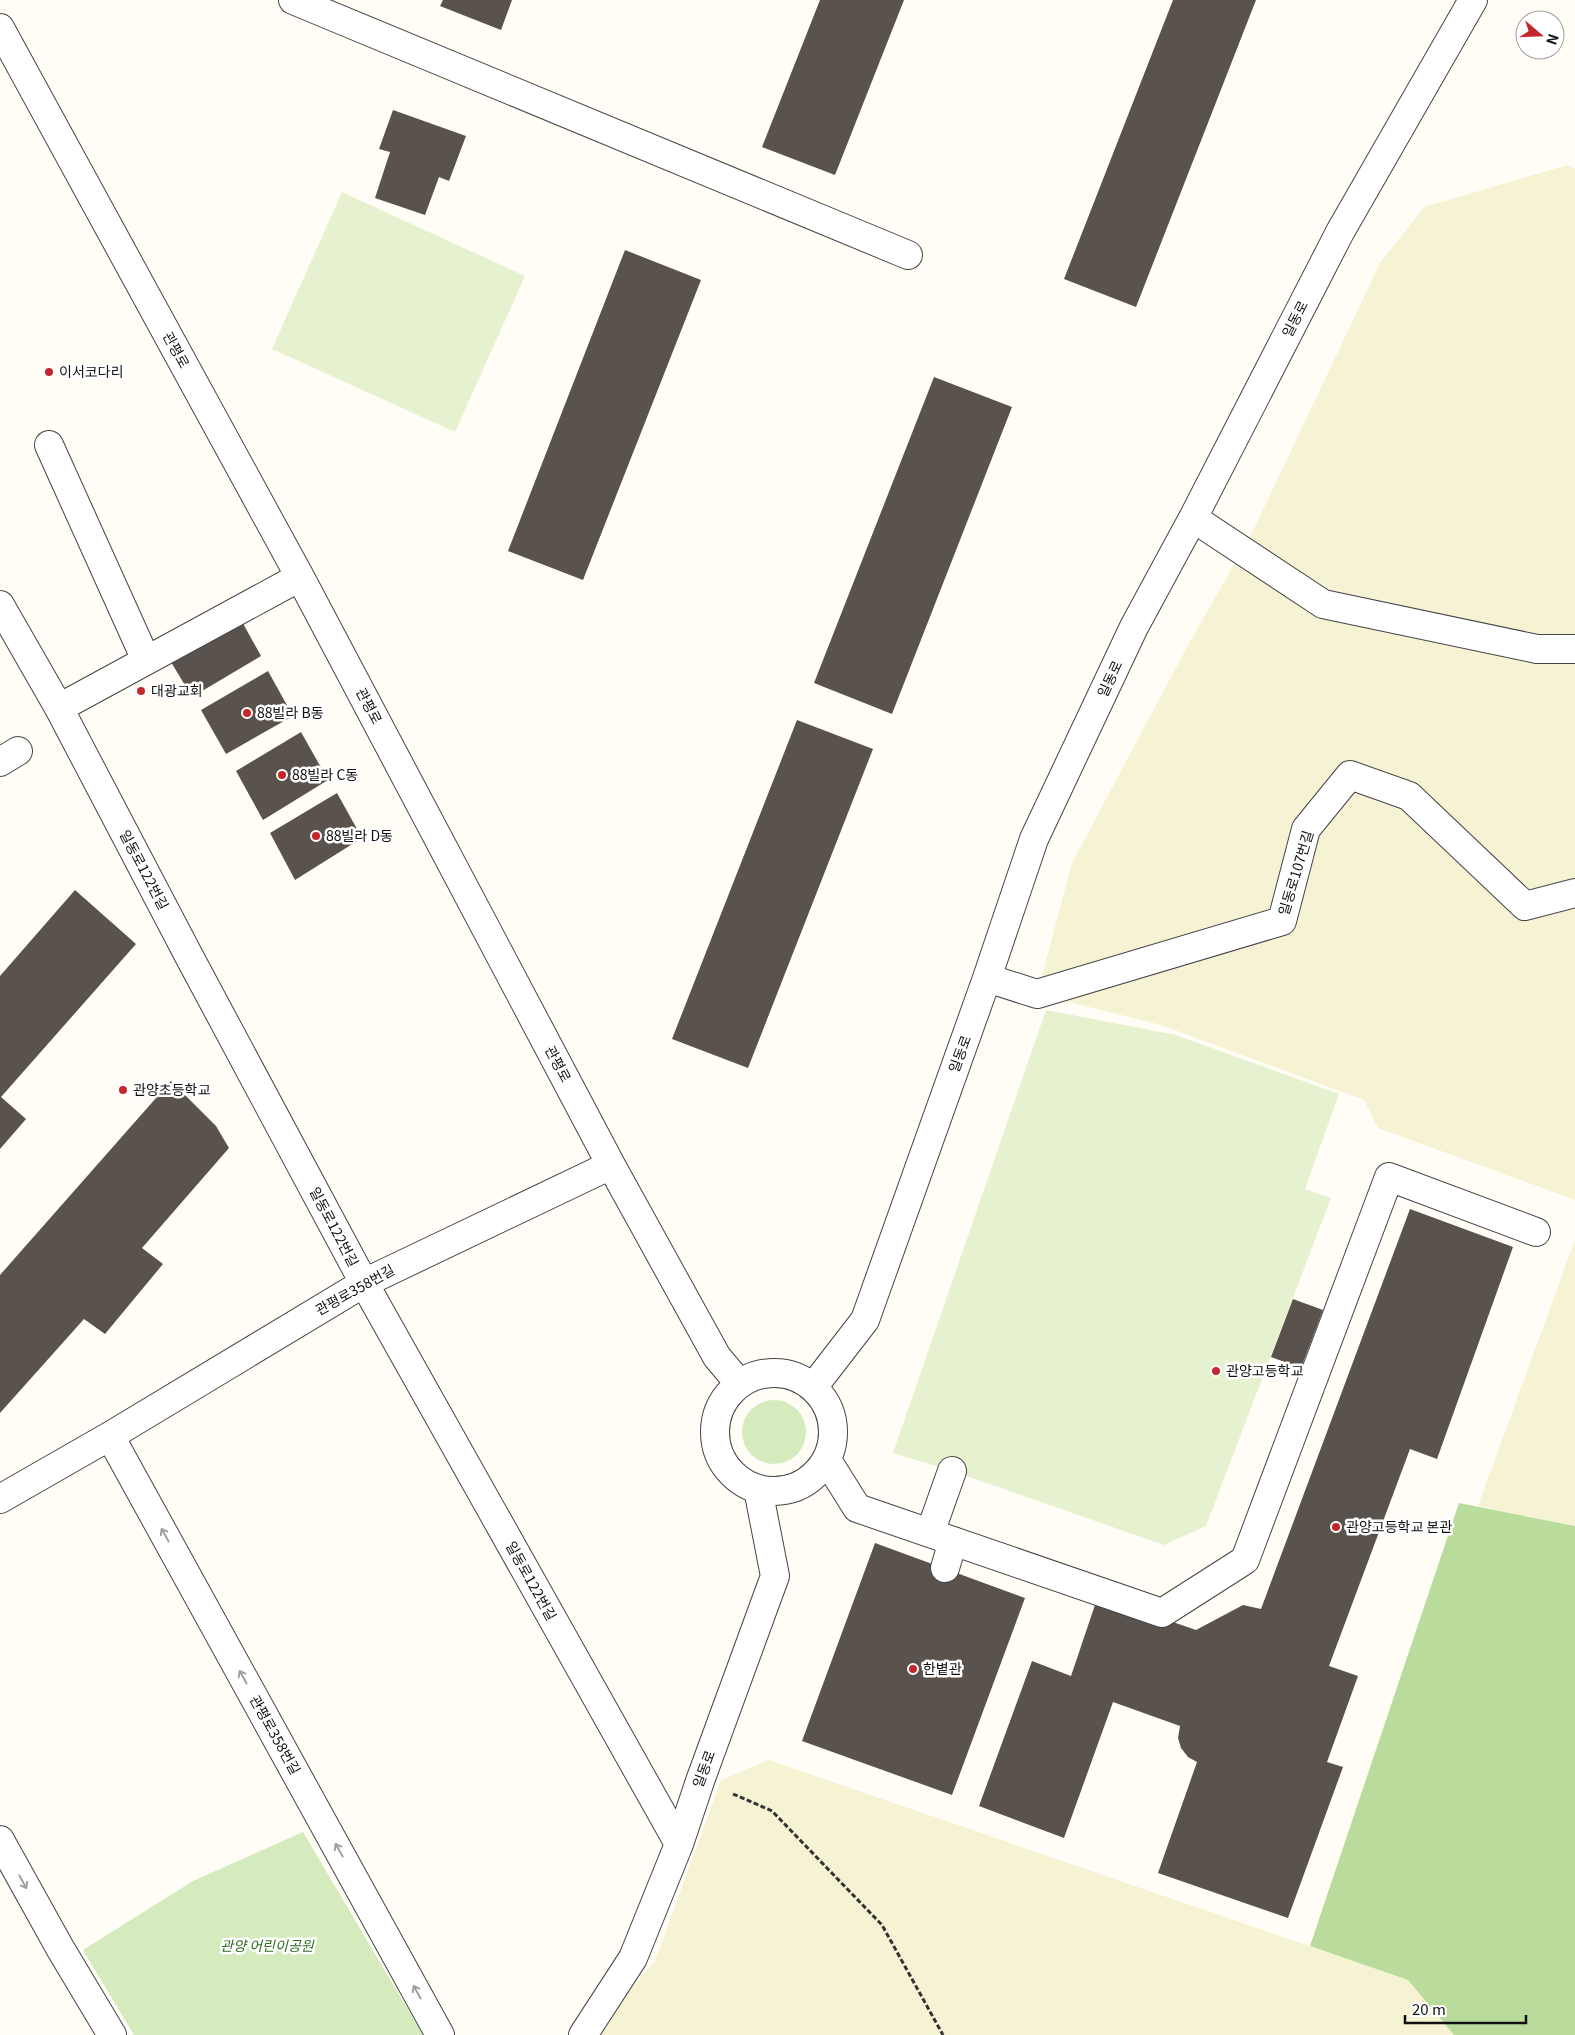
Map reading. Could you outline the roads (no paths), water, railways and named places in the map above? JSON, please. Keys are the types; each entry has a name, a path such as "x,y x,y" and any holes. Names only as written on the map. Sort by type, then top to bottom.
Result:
{"street":[{"path":"293,0 908,255"},
{"name":"일동로","path":"814,1386 865,1320 988,978 1034,838 1134,627 1193,518 1340,232 1473,0"},
{"name":"관평로","path":"0,28 300,577 611,1165 717,1357 739,1382"},
{"path":"49,445 146,660"},
{"path":"1193,518 1323,604 1537,650 1575,649"},
{"path":"59,708 300,577"},
{"name":"일동로122번길","path":"0,605 59,708 194,966 364,1283 679,1844"},
{"name":"일동로107번길","path":"988,978 1037,994 1282,921 1306,829 1350,775 1409,796 1524,906 1575,894"},
{"name":"관평로358번길","path":"0,1499 110,1436 364,1283 611,1165"},
{"path":"827,1460 857,1508 1162,1613 1245,1560 1388,1178 1536,1232"},
{"path":"764,1372 791,1374 814,1386 830,1408 834,1435 827,1460 810,1480 785,1491 758,1490 735,1477 719,1455 714,1429 722,1403 739,1382 764,1372"},
{"name":"관평로358번길","path":"110,1436 440,2035"},
{"path":"945,1568 942,1537 952,1471"},
{"name":"일동로","path":"583,2035 633,1958 679,1844 700,1780 775,1576 758,1490"},
{"path":"0,1840 60,1948 112,2035"}],"place":[{"name":"이서코다리","path":"49,372"},
{"name":"대광교회","path":"141,691"},
{"name":"88빌라 B동","path":"247,713"},
{"name":"88빌라 C동","path":"282,775"},
{"name":"88빌라 D동","path":"316,836"},
{"name":"관양초등학교","path":"123,1090"},
{"name":"관양고등학교","path":"1216,1371"},
{"name":"관양고등학교 본관","path":"1336,1527"},
{"name":"한볕관","path":"913,1669"}],"park label":[{"name":"관양 어린이공원","path":"267,1946"}]}
